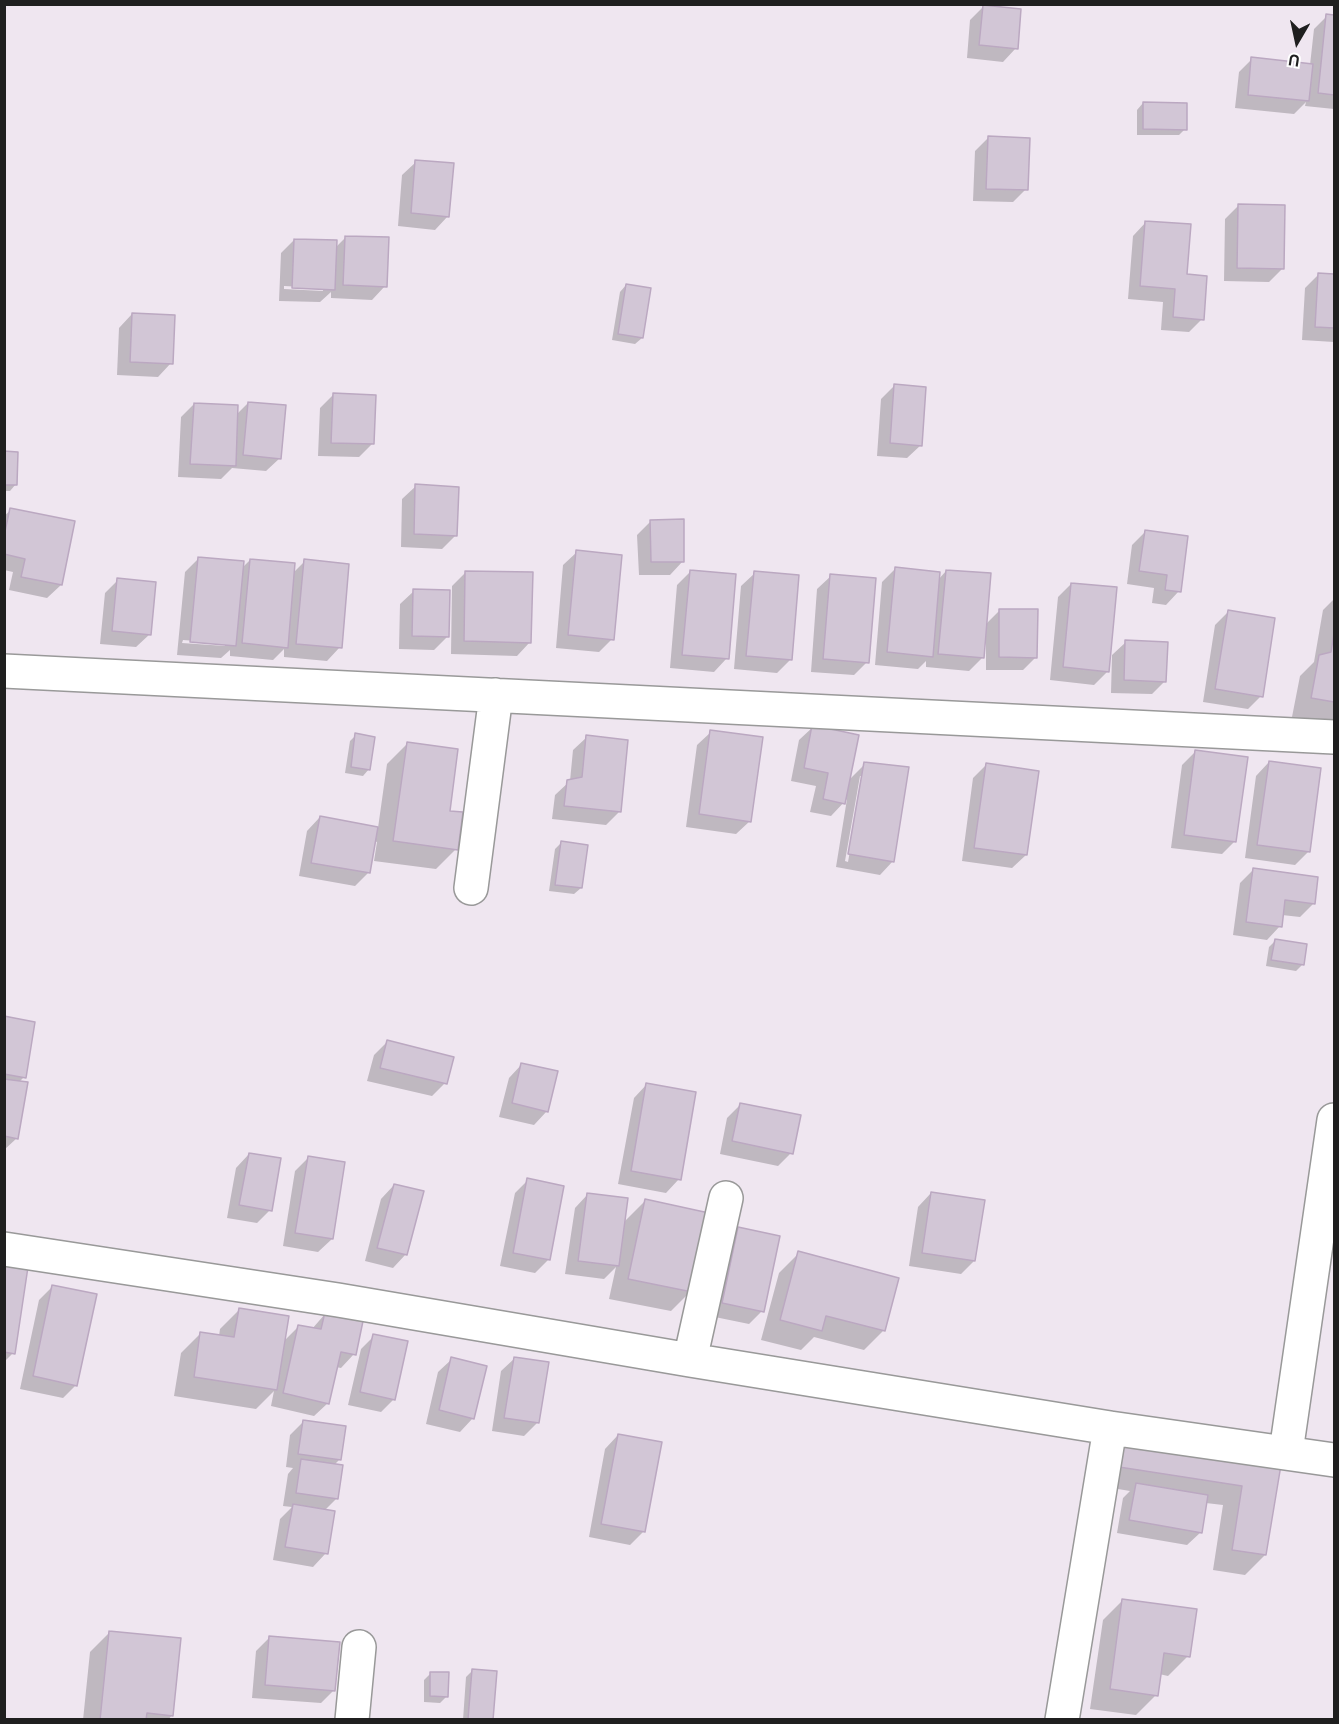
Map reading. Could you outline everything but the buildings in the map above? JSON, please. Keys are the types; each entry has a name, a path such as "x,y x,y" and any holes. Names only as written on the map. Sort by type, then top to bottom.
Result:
{"street":[{"path":"4,670 1335,737"},
{"path":"471,888 496,695"},
{"path":"1286,1452 1335,1120"},
{"path":"690,1360 726,1198"},
{"path":"4,1249 338,1300 1110,1428 1335,1460"},
{"path":"1062,1719 1110,1428"},
{"path":"352,1719 359,1647"}]}
